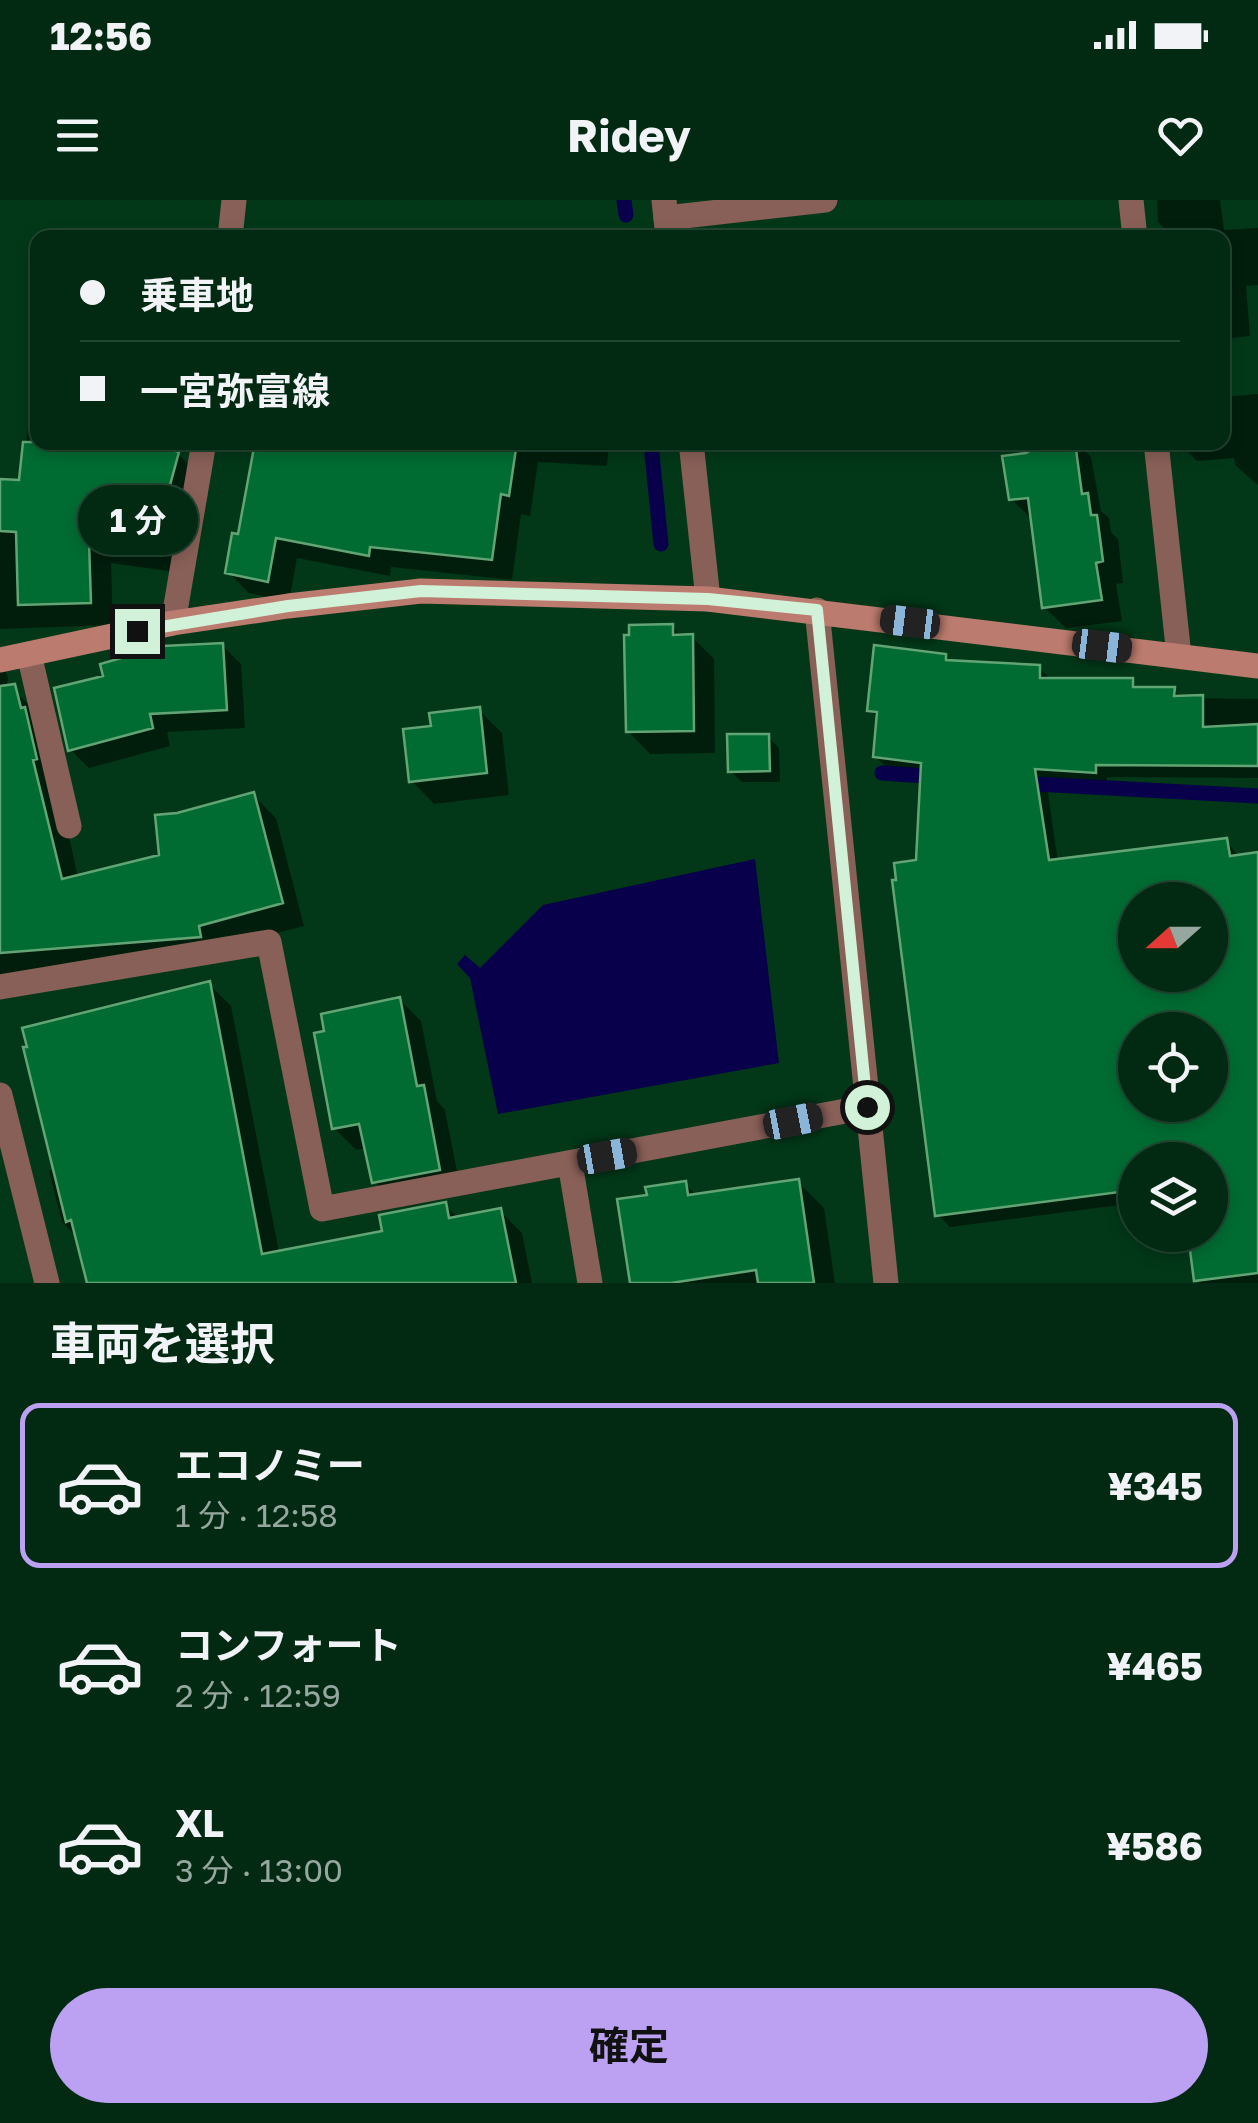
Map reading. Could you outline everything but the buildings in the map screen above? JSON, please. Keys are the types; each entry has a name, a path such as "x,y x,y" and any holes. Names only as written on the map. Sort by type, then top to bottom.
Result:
{"main road":[{"path":"0,660 173,623 421,591 708,599 1258,666"}],"street":[{"path":"231,230 234,200"},
{"path":"666,218 826,200"},
{"path":"1131,200 1134,230"},
{"path":"173,623 203,450"},
{"path":"691,450 708,599"},
{"path":"1157,450 1178,656"},
{"path":"817,610 886,1283"},
{"path":"29,654 69,826"},
{"path":"0,988 269,942 322,1209 867,1107"},
{"path":"0,1096 47,1283"},
{"path":"570,1163 590,1283"}],"shaded area":[{"path":"755,859 779,1063 498,1114 470,978 457,964 465,955 480,968 543,905"}],"waterway":[{"path":"624,200 626,215"},
{"path":"652,454 661,544"},
{"path":"882,773 940,777"},
{"path":"1017,783 1258,796"}],"route":[{"path":"137,631 288,606 421,591 708,599 817,610 867,1107"}]}
